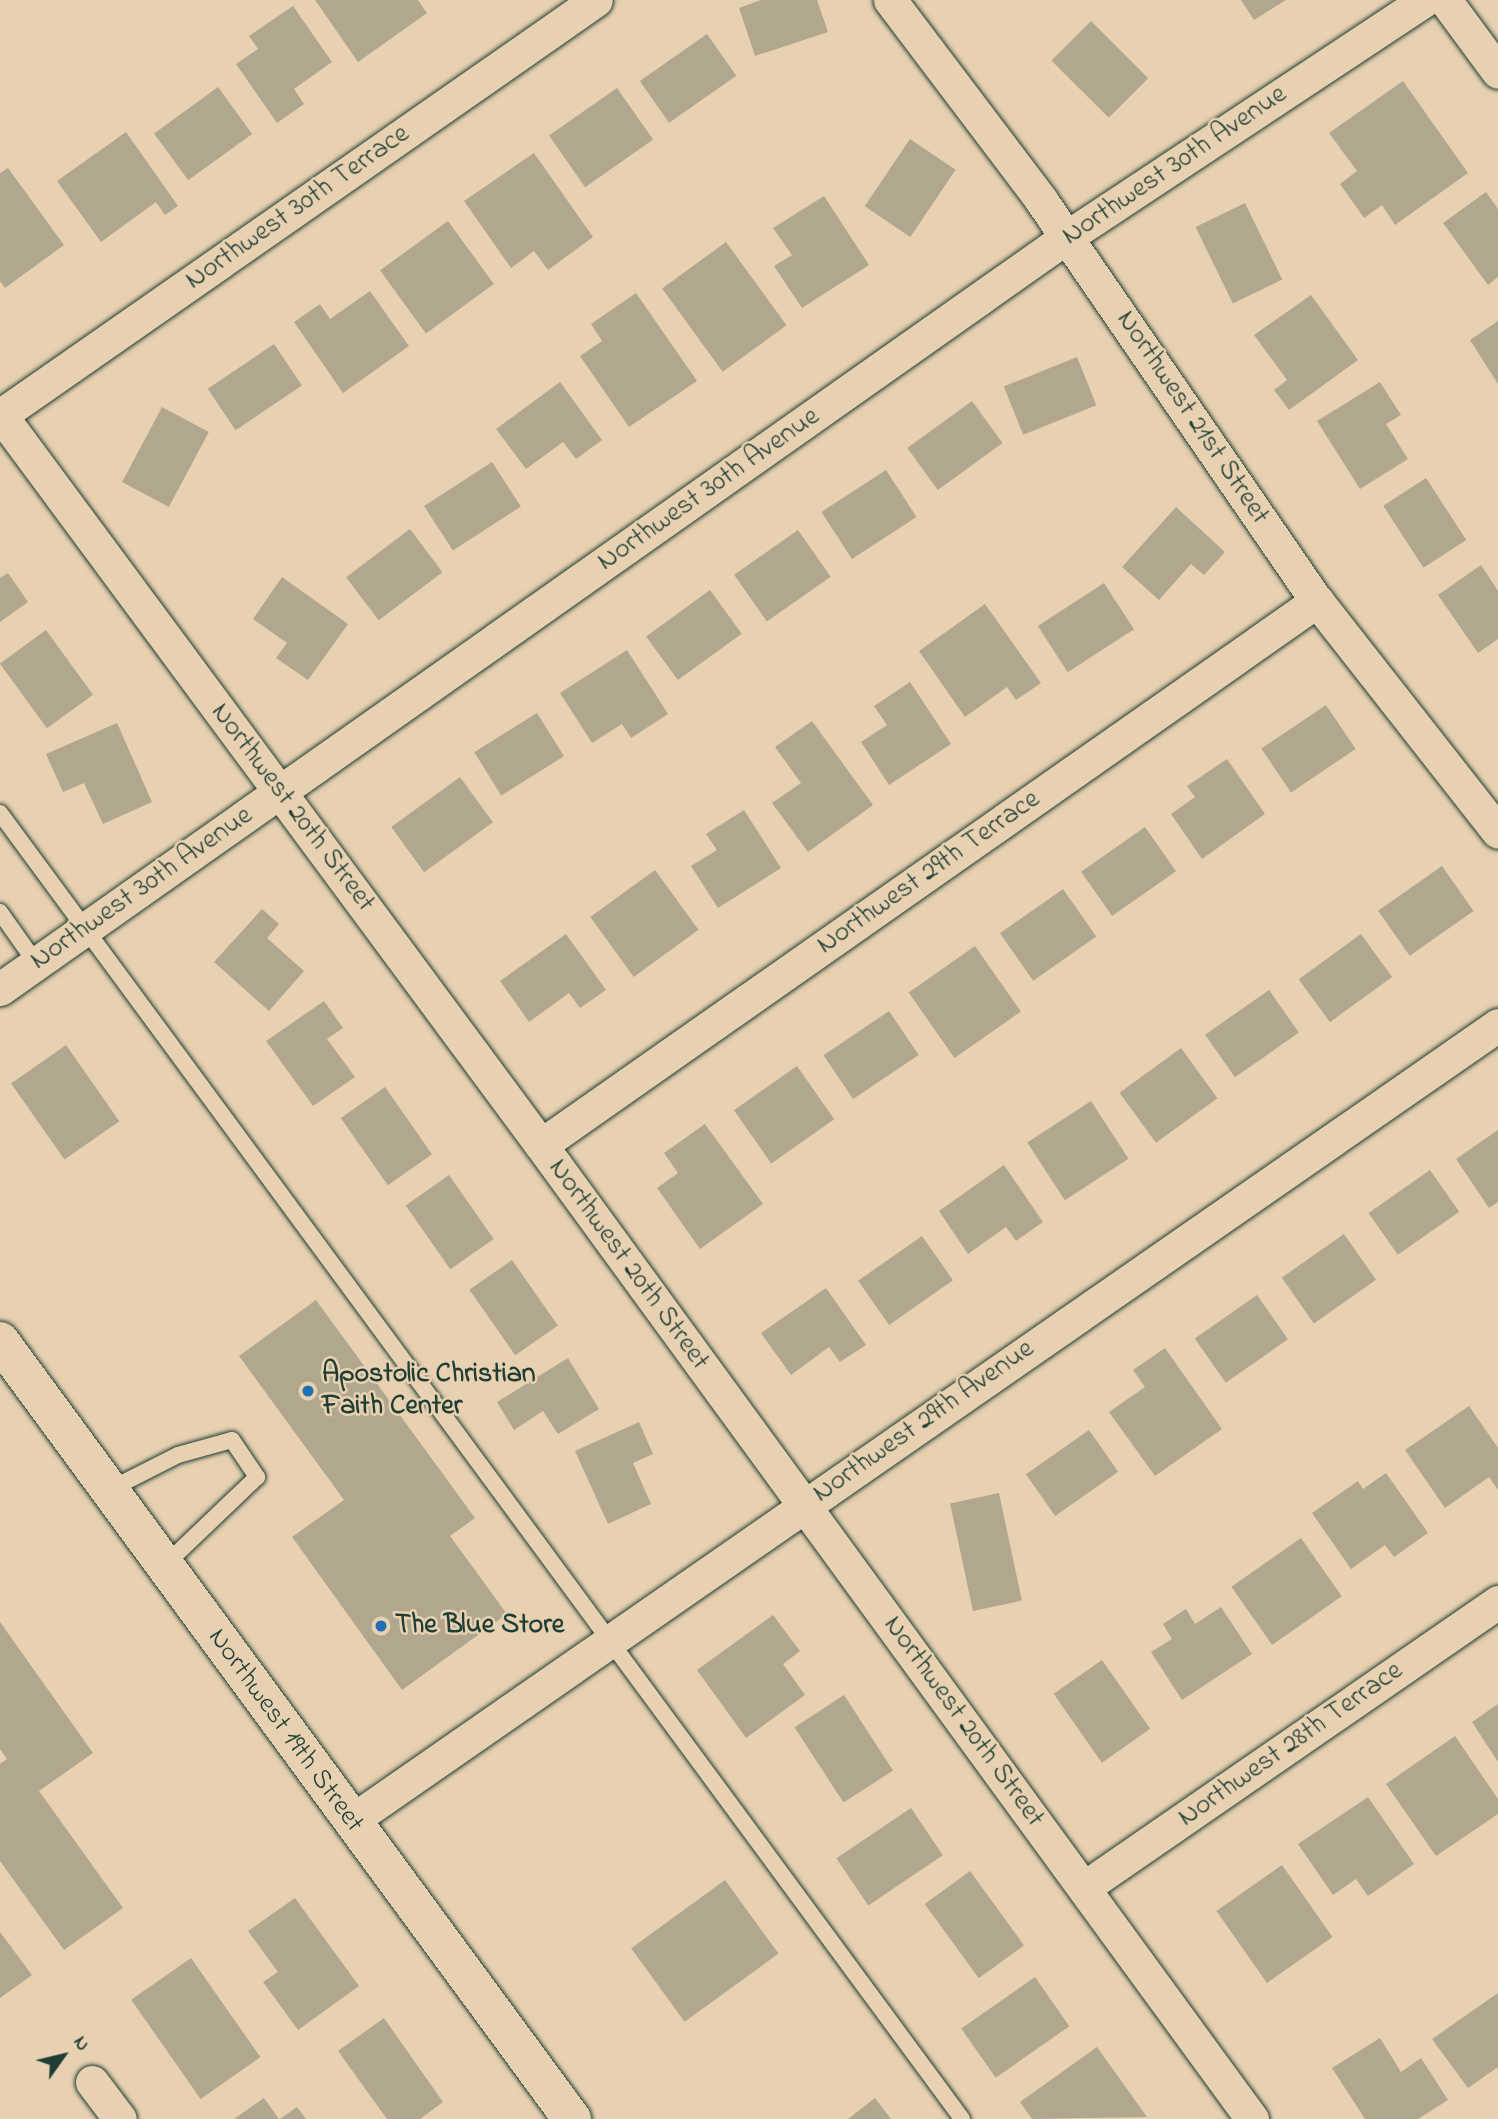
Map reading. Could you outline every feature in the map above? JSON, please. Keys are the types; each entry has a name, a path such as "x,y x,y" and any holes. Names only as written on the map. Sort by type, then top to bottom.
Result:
{"street":[{"name":"Northwest 30th Terrace","path":"1,415 596,0"},
{"name":"Northwest 21st Street","path":"890,0 1067,237 1317,601 1498,832"},
{"name":"Northwest 30th Avenue","path":"0,989 1067,237 1425,0"},
{"path":"1445,0 1498,72"},
{"name":"Northwest 20th Street","path":"1,415 541,1145 1252,2119"},
{"name":"Northwest 29th Terrace","path":"541,1145 1317,601"},
{"name":"Northwest 29th Avenue","path":"351,1821 1498,1025"},
{"name":"Northwest 19th Street","path":"0,1341 572,2119"},
{"name":"Northwest 28th Terrace","path":"1085,1887 1498,1602"},
{"path":"92,2082 120,2119"}],"lane":[{"path":"0,813 962,2119"},
{"path":"0,912 36,963"},
{"path":"109,1490 178,1455 232,1440 257,1477 237,1500 164,1566"}],"building":[{"path":"315,0 418,0 427,13 358,62"},
{"path":"761,0 817,0 828,32 755,56 739,8"},
{"path":"1241,0 1286,0 1254,20"},
{"path":"293,6 332,62 294,89 304,104 277,123 236,64 258,49 249,36"},
{"path":"1091,21 1148,78 1109,118 1051,61"},
{"path":"707,34 736,76 669,123 640,81"},
{"path":"1403,81 1468,173 1395,225 1382,205 1364,218 1340,184 1357,171 1329,133"},
{"path":"218,87 252,134 188,180 154,133"},
{"path":"617,88 653,140 585,187 549,136"},
{"path":"126,132 178,206 165,215 156,202 101,242 57,181"},
{"path":"910,139 956,170 910,237 865,206"},
{"path":"534,153 593,237 548,270 534,251 511,268 464,201"},
{"path":"8,168 64,245 5,288 0,281 0,173"},
{"path":"1486,192 1498,209 1498,277 1488,285 1443,223"},
{"path":"824,196 869,265 802,308 774,266 792,255 773,228"},
{"path":"1245,203 1282,279 1233,304 1196,227"},
{"path":"448,221 494,284 426,333 380,270"},
{"path":"726,242 787,325 723,372 662,288"},
{"path":"370,291 409,346 343,393 294,322 320,304 330,319"},
{"path":"636,293 697,381 629,427 580,356 602,341 591,324"},
{"path":"1311,295 1358,360 1289,410 1274,390 1287,380 1254,335"},
{"path":"1498,321 1498,384 1470,340"},
{"path":"274,344 302,385 236,430 208,389"},
{"path":"1077,357 1096,405 1023,435 1004,387"},
{"path":"560,382 602,440 576,459 563,442 526,469 496,429"},
{"path":"1380,382 1401,415 1386,424 1408,459 1360,489 1317,421"},
{"path":"972,401 1003,443 938,490 907,448"},
{"path":"162,407 209,432 169,507 122,482"},
{"path":"492,462 521,506 453,551 424,506"},
{"path":"886,470 916,517 852,559 821,512"},
{"path":"1426,478 1466,540 1424,568 1383,506"},
{"path":"1176,507 1225,552 1204,575 1191,564 1159,600 1122,567"},
{"path":"410,529 442,572 379,620 346,577"},
{"path":"798,530 831,577 767,621 734,575"},
{"path":"1481,565 1498,591 1498,639 1478,653 1438,595"},
{"path":"8,573 28,602 0,622 0,578"},
{"path":"282,577 348,624 308,680 276,658 287,643 253,619"},
{"path":"1104,583 1134,629 1068,672 1038,626"},
{"path":"710,590 742,634 678,680 646,636"},
{"path":"985,604 1041,683 1016,700 1007,687 965,717 919,651"},
{"path":"46,630 93,695 47,728 0,664"},
{"path":"627,650 668,714 631,738 622,724 592,743 560,693"},
{"path":"910,682 951,744 889,785 861,742 887,725 874,706"},
{"path":"1326,705 1356,749 1291,793 1261,749"},
{"path":"537,713 564,756 501,795 474,752"},
{"path":"812,721 873,805 808,852 772,803 801,783 775,747"},
{"path":"117,723 152,802 103,824 84,783 63,792 46,754"},
{"path":"1227,759 1265,814 1202,859 1171,814 1195,797 1187,786"},
{"path":"460,777 493,822 424,872 391,827"},
{"path":"744,810 781,868 718,908 691,866 717,850 706,834"},
{"path":"1145,827 1176,871 1112,916 1081,872"},
{"path":"1442,866 1474,911 1410,956 1378,911"},
{"path":"655,870 698,930 634,977 590,917"},
{"path":"1063,889 1096,937 1033,981 1000,933"},
{"path":"262,909 279,924 267,938 304,971 269,1011 214,962"},
{"path":"566,934 606,990 580,1008 569,993 529,1022 500,981"},
{"path":"1361,934 1392,977 1330,1022 1299,979"},
{"path":"975,946 1021,1012 955,1058 909,992"},
{"path":"1269,990 1299,1033 1235,1077 1205,1035"},
{"path":"324,1001 343,1028 327,1039 355,1077 313,1106 266,1041"},
{"path":"889,1011 919,1055 853,1099 824,1055"},
{"path":"66,1045 119,1121 64,1160 11,1083"},
{"path":"1181,1048 1217,1098 1156,1143 1120,1093"},
{"path":"797,1066 834,1119 771,1163 734,1110"},
{"path":"385,1087 432,1154 388,1185 341,1118"},
{"path":"1091,1101 1129,1159 1065,1200 1027,1142"},
{"path":"705,1124 763,1204 700,1249 657,1188 678,1173 664,1153"},
{"path":"1498,1130 1498,1202 1489,1208 1456,1159"},
{"path":"1004,1165 1043,1222 1016,1241 1006,1227 968,1254 939,1211"},
{"path":"1430,1170 1459,1212 1398,1255 1369,1213"},
{"path":"449,1175 494,1239 450,1269 406,1205"},
{"path":"1344,1234 1376,1280 1314,1323 1282,1278"},
{"path":"922,1236 953,1280 889,1325 858,1281"},
{"path":"512,1260 558,1326 515,1355 469,1290"},
{"path":"826,1288 866,1345 840,1362 829,1347 791,1375 761,1333"},
{"path":"1257,1295 1288,1339 1226,1383 1195,1339"},
{"path":"316,1300 475,1518 450,1536 507,1614 402,1690 292,1537 344,1500 239,1356"},
{"path":"1165,1348 1222,1429 1155,1476 1109,1412 1145,1387 1133,1370"},
{"path":"568,1358 599,1409 558,1434 543,1411 514,1430 497,1402"},
{"path":"1469,1406 1498,1448 1498,1490 1489,1477 1445,1508 1405,1450"},
{"path":"639,1422 653,1454 633,1463 651,1504 608,1524 575,1451"},
{"path":"1089,1430 1118,1472 1055,1516 1026,1474"},
{"path":"1386,1473 1428,1533 1394,1557 1385,1545 1351,1569 1312,1513 1358,1481 1363,1489"},
{"path":"999,1493 1022,1601 973,1611 950,1503"},
{"path":"1301,1538 1342,1596 1272,1645 1231,1587"},
{"path":"1221,1607 1252,1654 1182,1700 1151,1652 1172,1639 1163,1624 1186,1609 1195,1624"},
{"path":"773,1615 800,1651 783,1664 805,1695 746,1738 697,1670"},
{"path":"0,1622 93,1753 39,1791 123,1908 64,1950 0,1861 0,1764 7,1759 0,1749"},
{"path":"1102,1660 1150,1729 1102,1763 1054,1694"},
{"path":"844,1695 893,1770 844,1803 795,1727"},
{"path":"1498,1704 1498,1762 1472,1722"},
{"path":"1455,1736 1498,1799 1498,1814 1436,1856 1386,1784"},
{"path":"1368,1797 1414,1864 1368,1896 1356,1879 1333,1895 1298,1844"},
{"path":"911,1808 943,1855 868,1906 836,1858"},
{"path":"1282,1865 1332,1937 1267,1983 1216,1911"},
{"path":"970,1871 1024,1945 979,1978 925,1904"},
{"path":"725,1880 778,1954 685,2022 631,1948"},
{"path":"295,1898 359,1986 298,2030 263,1982 278,1972 248,1931"},
{"path":"0,1932 32,1975 0,1998"},
{"path":"191,1958 260,2057 201,2099 131,2000"},
{"path":"1035,1977 1069,2026 996,2078 961,2029"},
{"path":"1498,1993 1498,2067 1468,2088 1432,2039"},
{"path":"384,2018 443,2102 420,2119 387,2119 338,2051"},
{"path":"1380,2038 1401,2072 1421,2058 1448,2100 1418,2119 1365,2119 1332,2068"},
{"path":"1097,2047 1147,2117 1032,2119 1020,2102"},
{"path":"264,2098 279,2119 234,2119"},
{"path":"875,2098 891,2119 848,2119"},
{"path":"297,2107 306,2119 280,2119"}],"place":[{"name":"Apostolic Christian Faith Center","path":"308,1391"},
{"name":"The Blue Store","path":"381,1626"}]}
